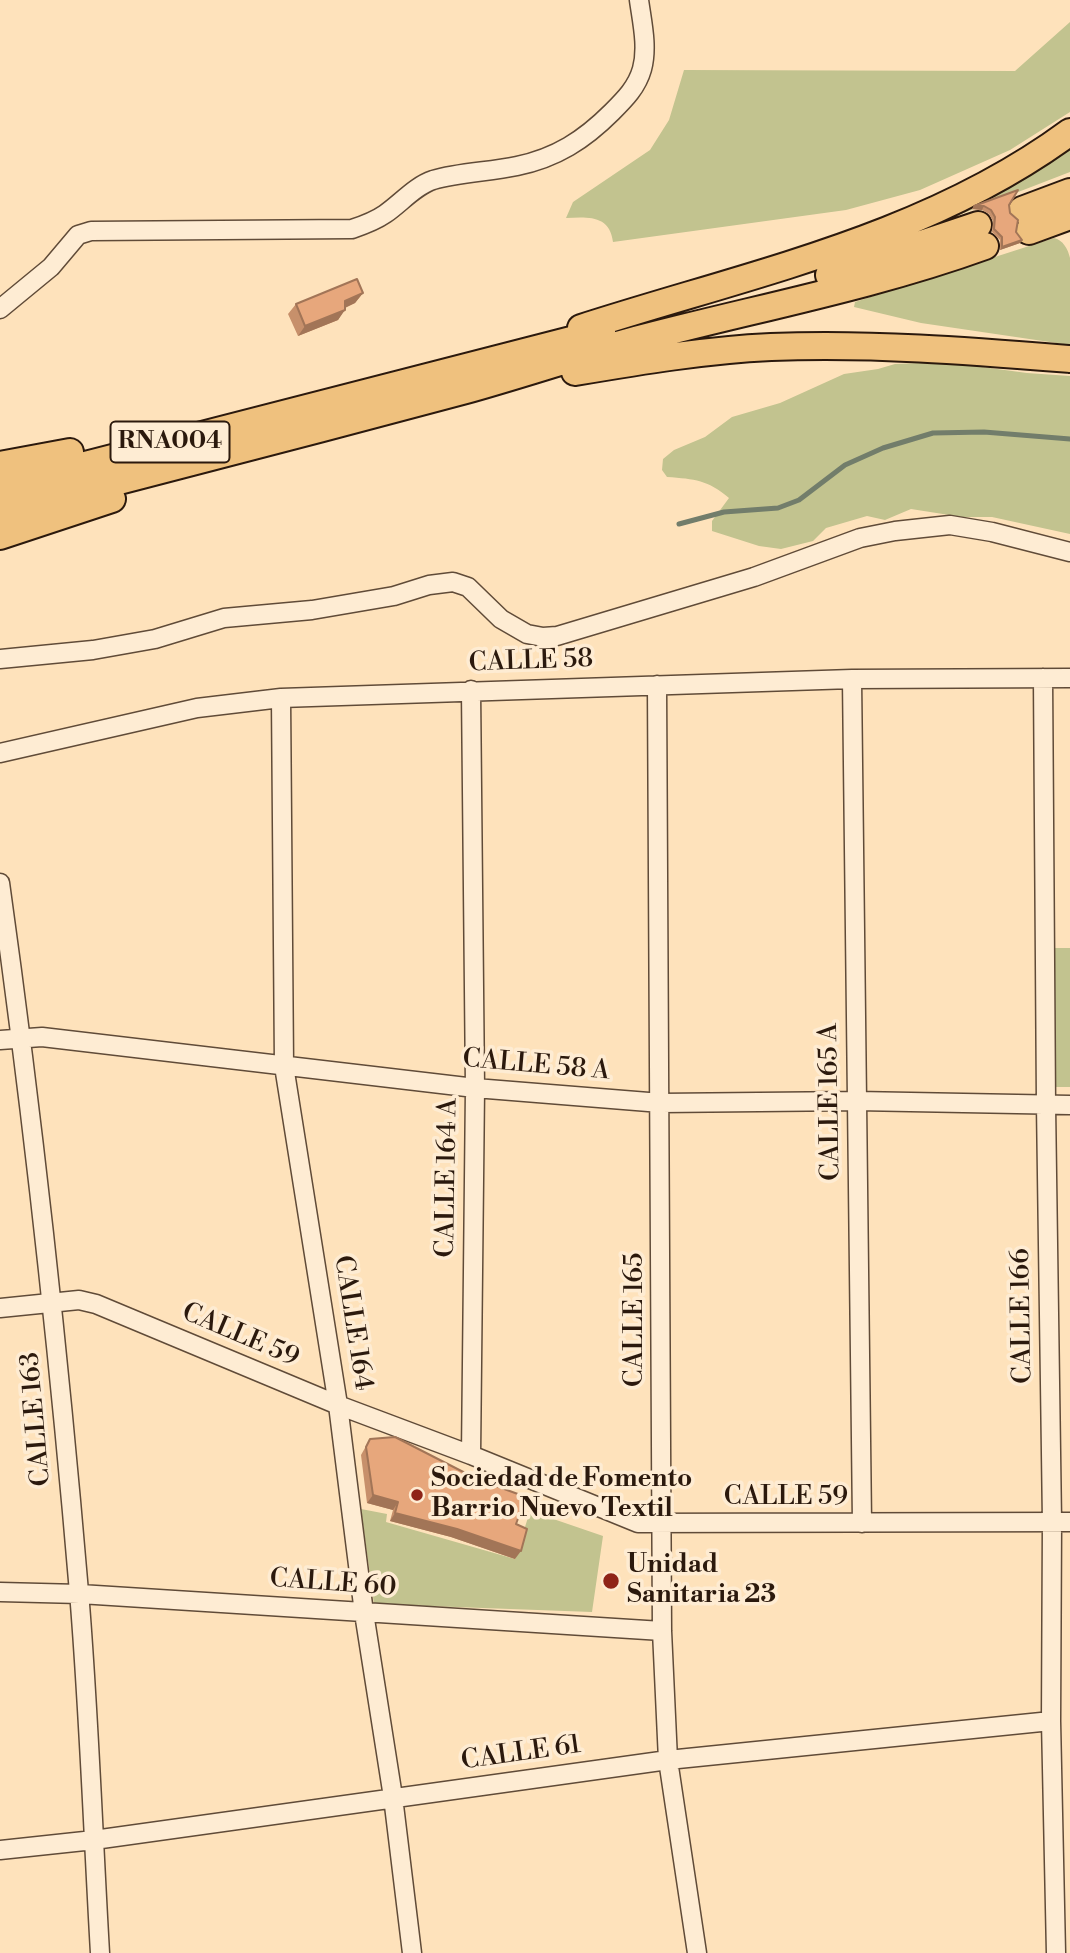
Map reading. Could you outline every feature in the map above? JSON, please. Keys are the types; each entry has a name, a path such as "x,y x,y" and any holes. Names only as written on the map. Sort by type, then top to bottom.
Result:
{"highway":[{"path":"466,378 594,324 792,265 876,236 954,201 1009,172 1070,132"},
{"path":"1070,192 1025,220 1070,216"},
{"path":"466,378 629,342 926,267 981,236"},
{"path":"466,378 770,347 929,348 1070,359"},
{"name":"RNA004","path":"0,487 339,398 466,378"},
{"name":"RNA004","path":"0,512 323,429 466,378"},
{"path":"0,465 339,398"},
{"path":"0,536 323,429"}],"street":[{"path":"0,309 51,267 78,235 90,230 352,229 377,219 430,181 516,167 556,155 593,131 638,81 645,54 639,0"},
{"path":"0,659 93,650 142,641 224,618 326,608 453,582 468,587 501,619 527,634 557,636 754,577 860,538 950,525 992,531 1070,552"},
{"name":"CALLE 166","path":"1043,678 1046,1105 1061,1522 1051,1721 1055,1953"},
{"name":"CALLE 58","path":"0,752 197,708 281,698 852,679 1070,678"},
{"name":"CALLE 165 A","path":"852,679 862,1523"},
{"name":"CALLE 165","path":"657,685 662,1631 668,1760 697,1953"},
{"name":"CALLE 164 A","path":"471,690 475,1088 471,1455"},
{"name":"CALLE 164","path":"281,698 285,1066 338,1405 412,1953"},
{"name":"CALLE 163","path":"0,883 22,1038 52,1301 80,1594 100,1953"},
{"name":"CALLE 58 A","path":"0,1040 42,1037 475,1088 661,1103 857,1101 1070,1105"},
{"name":"CALLE 59","path":"0,1308 52,1301 79,1300 96,1304 338,1405 471,1455 625,1520 638,1523 1061,1522"},
{"name":"CALLE 60","path":"0,1592 80,1594 662,1631"},
{"name":"CALLE 61","path":"0,1850 94,1840 668,1760 1051,1721"},
{"path":"1055,1953 1070,1952"}],"green space":[{"path":"1070,22 1070,112 1010,150 920,190 846,210 613,242 611,233 603,222 590,218 566,218 573,202 650,150 669,120 684,70 1015,71"},
{"path":"1070,144 1070,172 886,243"},
{"path":"1054,238 1065,245 1070,258 1070,345 921,323 854,307 855,302"},
{"path":"945,362 1070,376 1070,534 992,517 962,517 911,509 885,520 867,516 826,528 813,541 781,549 759,546 712,531 712,521 729,498 714,487 701,482 667,477 662,470 663,459 674,450 705,437 732,417 780,403 844,374 895,364"},
{"path":"1053,948 1070,948 1070,1087 1054,1087"},
{"path":"361,1509 387,1514 386,1522 515,1559 530,1511 603,1536 592,1612 374,1604"}],"building":[{"path":"1018,190 1009,205 1010,213 1018,220 1016,232 1022,240 1002,247 1002,237 994,229 995,217 991,210 984,206 974,206"},
{"path":"357,279 363,293 345,301 345,310 305,326 296,304"},
{"path":"395,1437 477,1479 526,1497 516,1524 527,1529 521,1551 457,1529 395,1513 398,1502 373,1495 366,1447 370,1439"}],"waterway":[{"path":"679,524 724,512 778,508 799,500 845,465 883,448 933,433 984,432 1070,439"}],"place":[{"name":"Sociedad de Fomento Barrio Nuevo Textil","path":"417,1495"},
{"name":"Unidad Sanitaria 23","path":"611,1581"}]}
